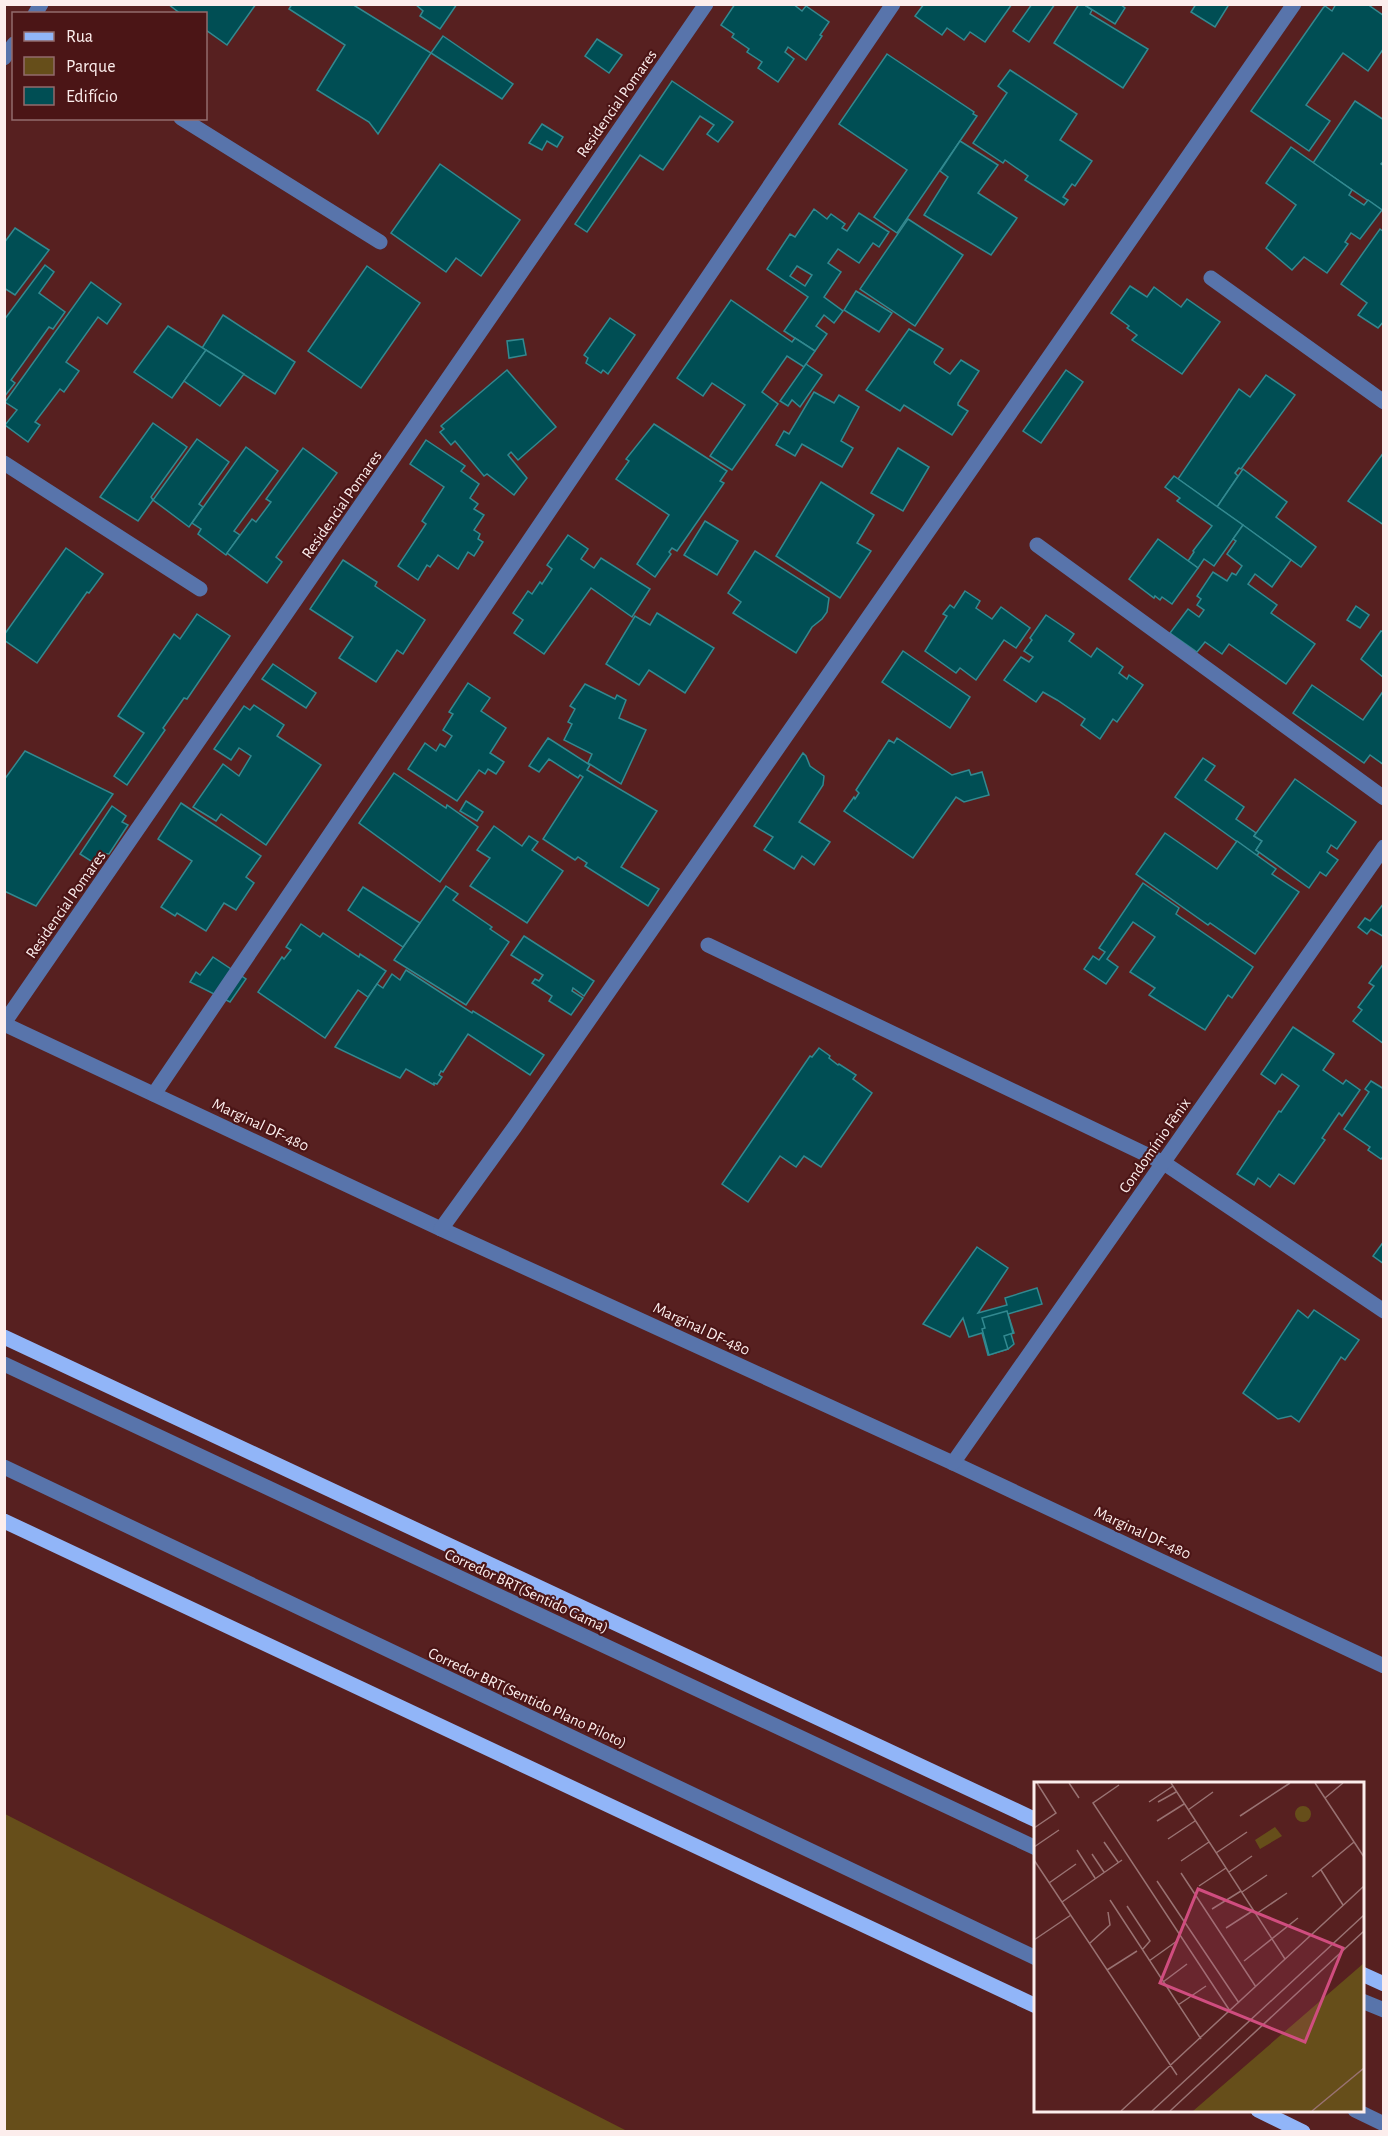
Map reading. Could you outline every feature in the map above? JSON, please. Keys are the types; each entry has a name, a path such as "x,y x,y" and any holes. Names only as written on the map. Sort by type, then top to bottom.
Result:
{"main road":[{"path":"4,1337 1034,1820"},
{"path":"4,1521 1034,2006"},
{"path":"1364,1975 1383,1984"},
{"path":"1262,2112 1303,2132"}],"street":[{"name":"Residencial Pomares","path":"4,1024 706,4"},
{"path":"154,1094 893,4"},
{"path":"441,1229 1294,4"},
{"path":"184,120 380,242"},
{"path":"1211,278 1383,402"},
{"path":"4,463 200,589"},
{"path":"1037,545 1383,798"},
{"name":"Condomínio Fênix","path":"952,1462 1164,1163 1383,847"},
{"path":"1370,866 1383,874"},
{"path":"708,945 1164,1163 1383,1311"},
{"name":"Marginal DF-480","path":"4,1024 441,1229 952,1462 1383,1666"},
{"name":"Corredor BRT(Sentido Gama)","path":"4,1364 1034,1848"},
{"name":"Corredor BRT(Sentido Plano Piloto)","path":"4,1467 1034,1958"},
{"path":"1364,2002 1383,2010"},
{"path":"1359,2112 1383,2124"}],"green space":[{"path":"5,1814 627,2131 5,2131"}],"building":[{"path":"168,4 256,4 227,45 207,31 207,12 178,12"},
{"path":"292,4 352,4 431,53 378,134 369,122 317,90 345,45 289,9"},
{"path":"415,4 457,4 440,29 420,16 423,11"},
{"path":"735,4 793,4 802,11 806,6 829,22 806,60 788,47 785,52 794,59 778,82 758,68 762,62 747,52 749,49 732,37 734,34 721,25"},
{"path":"924,4 1012,4 985,42 970,32 964,40 947,28 942,35 915,16"},
{"path":"1032,4 1055,4 1029,42 1013,31"},
{"path":"1079,4 1092,10 1090,14 1148,49 1123,88 1054,43"},
{"path":"1083,4 1120,4 1125,8 1115,24"},
{"path":"1196,4 1225,4 1228,6 1215,27 1191,12"},
{"path":"1336,4 1367,4 1384,16 1384,48 1368,71 1343,53 1306,105 1330,121 1309,151 1251,111 1323,8 1325,6 1332,11"},
{"path":"443,36 513,84 502,99 431,53"},
{"path":"597,39 622,55 609,73 585,56"},
{"path":"887,54 977,116 897,233 874,217 907,170 839,124"},
{"path":"1010,70 1077,114 1060,140 1092,161 1075,186 1072,184 1063,197 1068,200 1064,205 1025,180 1028,176 1005,160 1003,163 973,143 1007,93 998,86"},
{"path":"672,81 733,122 718,142 707,134 714,125 700,116 663,170 640,155 587,232 575,224"},
{"path":"1355,101 1384,120 1384,161 1381,164 1384,166 1384,208 1382,210 1313,163"},
{"path":"542,124 563,137 557,147 547,141 542,150 529,143"},
{"path":"960,141 998,165 978,193 1017,218 991,255 924,215 948,177 940,171"},
{"path":"1291,147 1352,190 1349,195 1364,205 1368,200 1382,210 1360,239 1351,233 1345,242 1348,244 1327,273 1304,257 1292,270 1266,248 1296,205 1266,183"},
{"path":"440,164 520,220 481,276 456,258 446,272 391,233"},
{"path":"814,209 827,219 831,214 845,224 842,228 847,231 859,213 889,232 879,247 873,243 859,263 838,249 828,263 841,272 824,297 843,311 834,323 824,315 816,326 827,334 815,351 784,331 808,297 767,269 790,234 795,237","holes":["797,266 812,275 805,286 790,276"]},
{"path":"908,219 963,255 915,326 860,289"},
{"path":"15,228 49,250 15,295 4,288 4,243"},
{"path":"1380,229 1384,232 1384,321 1378,328 1358,315 1367,303 1341,284"},
{"path":"45,265 54,272 39,293 65,312 53,329 49,327 11,380 15,383 4,397 4,320"},
{"path":"367,266 420,303 361,388 308,351"},
{"path":"91,282 121,304 107,324 98,317 66,362 79,371 64,392 60,389 35,422 40,425 28,442 5,425 17,410 5,402"},
{"path":"1130,286 1147,297 1154,287 1181,307 1187,299 1220,322 1182,374 1132,340 1137,335 1111,313"},
{"path":"856,291 892,313 879,332 844,310"},
{"path":"731,300 792,342 795,338 815,351 804,367 787,356 762,392 778,404 732,470 710,456 745,405 712,383 703,396 677,378"},
{"path":"223,315 295,362 275,394 202,348"},
{"path":"610,318 635,335 608,374 603,370 601,373 586,363 588,358 584,355"},
{"path":"168,326 206,350 172,398 134,372"},
{"path":"909,329 943,349 934,362 950,374 961,360 979,371 958,403 968,411 952,435 904,405 900,411 866,390"},
{"path":"523,339 526,355 509,358 507,341"},
{"path":"206,350 244,374 220,406 184,381"},
{"path":"806,364 822,375 800,407 792,400 788,406 780,401"},
{"path":"507,370 556,427 518,460 511,452 508,455 527,478 514,495 487,474 484,476 455,441 451,445 440,432 444,429 441,426"},
{"path":"1066,370 1083,382 1041,443 1023,431"},
{"path":"1266,375 1295,395 1241,469 1239,468 1235,473 1238,476 1217,507 1178,479 1239,389 1250,397"},
{"path":"814,392 834,403 839,395 859,407 841,441 853,448 842,467 802,444 795,456 776,445 784,431 789,434"},
{"path":"153,423 187,447 151,497 153,500 138,521 100,497"},
{"path":"654,424 727,471 720,481 724,483 677,551 672,548 669,552 671,554 655,577 637,564 669,515 616,479 629,461 626,459"},
{"path":"197,439 229,462 199,504 203,507 189,527 153,500"},
{"path":"426,440 465,466 461,471 479,484 470,498 478,504 474,509 484,515 474,530 480,534 478,539 483,542 474,556 468,552 458,569 438,555 430,567 427,565 418,580 398,566 426,524 422,521 444,487 410,464"},
{"path":"246,447 278,471 234,531 240,535 226,555 198,534 201,529 192,523"},
{"path":"303,448 337,473 276,557 282,562 267,583 227,553 252,519 256,522 271,502 266,499"},
{"path":"898,448 929,467 903,511 871,493"},
{"path":"1384,452 1384,525 1348,501"},
{"path":"1243,469 1287,502 1276,517 1316,547 1301,567 1217,507"},
{"path":"1174,476 1243,525 1214,566 1204,559 1198,568 1188,561 1212,526 1177,501 1180,498 1165,487"},
{"path":"821,482 874,515 857,543 871,551 840,598 776,556"},
{"path":"705,521 738,541 717,575 684,555"},
{"path":"1243,525 1291,560 1272,587 1255,574 1248,584 1277,605 1271,613 1315,644 1286,684 1229,644 1222,654 1205,642 1197,652 1170,633 1188,609 1199,617 1204,610 1197,605 1201,599 1197,596 1213,572 1227,581 1232,573 1236,575 1242,566 1227,554 1236,541 1233,539"},
{"path":"568,535 588,549 581,559 594,568 601,558 650,589 632,617 591,588 544,654 514,633 523,620 513,613 528,591 532,594 540,582 542,584 552,569 547,565"},
{"path":"1158,539 1198,568 1172,604 1162,597 1160,600 1155,596 1154,598 1129,579"},
{"path":"66,548 103,574 89,593 87,592 37,663 4,640 4,635"},
{"path":"755,551 829,598 827,612 812,627 796,653 733,613 741,602 728,593"},
{"path":"343,560 377,582 375,586 425,620 403,654 397,650 376,682 339,658 353,637 310,609"},
{"path":"965,591 980,601 976,608 992,619 1001,607 1030,628 1016,648 1004,640 976,680 960,668 956,673 925,651 947,616 943,614 950,605 954,608"},
{"path":"1356,606 1369,615 1360,628 1347,620"},
{"path":"657,613 714,648 685,693 649,670 639,685 606,664 635,616 650,625"},
{"path":"197,614 230,636 187,699 184,698 163,728 165,730 127,785 114,776 144,733 118,716 174,634 180,639"},
{"path":"1046,615 1074,634 1069,641 1091,657 1097,648 1123,667 1119,673 1127,679 1129,675 1143,685 1117,722 1113,719 1100,739 1081,725 1085,719 1057,700 1043,692 1036,702 1004,680 1021,657 1029,662 1033,657 1024,651"},
{"path":"1381,631 1384,632 1384,678 1361,659"},
{"path":"903,651 970,697 950,728 882,682"},
{"path":"273,664 316,693 306,708 262,679"},
{"path":"468,683 490,698 481,711 506,728 490,753 504,762 496,774 488,769 485,774 479,770 457,801 408,769 425,743 436,751 440,744 445,747 452,736 443,730 453,714 449,712"},
{"path":"585,684 615,699 617,695 626,700 619,718 646,730 621,784 588,763 592,754 564,740 572,724 568,722 575,709 570,706"},
{"path":"1312,685 1363,720 1384,690 1384,765 1370,755 1364,763 1293,713"},
{"path":"254,705 284,725 277,736 321,765 266,845 221,814 216,821 193,807 223,764 239,776 251,756 239,748 231,760 214,749 244,706 250,710"},
{"path":"548,738 590,765 587,770 657,811 621,867 659,889 648,906 585,866 587,863 578,857 575,860 543,839 583,777 580,775 578,778 549,759 539,772 529,766"},
{"path":"897,738 952,775 969,770 971,775 982,772 989,795 964,802 956,797 913,858 844,811 859,793 856,790 889,740 894,743"},
{"path":"25,751 113,794 36,906 4,891 4,780"},
{"path":"803,753 810,766 824,776 823,785 799,822 830,842 814,865 802,856 794,869 764,850 773,837 754,826"},
{"path":"1203,758 1215,766 1205,780 1244,807 1236,819 1256,833 1254,836 1262,841 1256,850 1259,852 1257,856 1175,797"},
{"path":"394,773 478,827 440,882 359,823"},
{"path":"1295,779 1356,822 1337,849 1331,845 1327,852 1338,860 1326,876 1320,872 1309,888 1256,850 1262,841 1254,836"},
{"path":"466,801 483,812 477,821 460,811"},
{"path":"181,803 261,856 246,877 254,883 236,910 224,903 206,931 177,913 175,916 161,907 192,861 158,839"},
{"path":"112,806 126,816 122,822 128,825 109,854 101,853 94,863 80,854"},
{"path":"494,826 522,846 529,836 538,842 532,850 563,871 527,923 470,886 490,858 477,850"},
{"path":"1165,833 1217,869 1237,841 1276,869 1272,874 1299,892 1255,954 1210,923 1208,925 1136,874"},
{"path":"1143,883 1179,908 1176,914 1253,967 1232,998 1228,995 1205,1030 1149,995 1155,988 1130,972 1155,937 1133,922 1107,959 1118,967 1106,984 1084,969 1093,956 1099,960 1105,952 1099,948"},
{"path":"446,886 458,894 453,900 492,927 490,929 509,942 466,1005 394,960"},
{"path":"363,887 420,923 403,947 348,910"},
{"path":"1384,903 1384,937 1371,929 1367,934 1358,927 1365,918 1370,921"},
{"path":"301,924 320,937 323,933 359,957 360,954 386,971 368,997 358,990 325,1038 258,992 282,957 284,959 291,950 286,947"},
{"path":"524,936 594,981 584,996 573,988 572,991 583,998 571,1015 549,1001 552,996 532,983 535,979 539,981 543,975 511,955"},
{"path":"213,957 246,979 230,1002 190,982 196,972 200,975"},
{"path":"1384,963 1384,1044 1353,1021 1362,1010 1358,1007 1374,986 1369,983"},
{"path":"406,970 472,1013 473,1011 544,1055 530,1075 468,1034 443,1072 441,1071 439,1075 442,1077 434,1085 406,1069 400,1078 335,1047 377,984 383,988 392,974 400,980"},
{"path":"1293,1027 1334,1054 1323,1070 1343,1084 1346,1080 1360,1090 1342,1116 1339,1113 1322,1138 1325,1140 1294,1184 1279,1174 1270,1187 1258,1178 1254,1185 1237,1174 1279,1111 1281,1112 1299,1086 1282,1074 1275,1084 1261,1074"},
{"path":"819,1048 838,1065 856,1075 853,1079 872,1093 821,1167 804,1156 796,1167 780,1156 748,1202 722,1184 810,1056 812,1057"},
{"path":"1371,1081 1384,1089 1384,1156 1381,1159 1368,1150 1370,1147 1344,1129 1369,1092 1365,1089"},
{"path":"1384,1241 1384,1264 1373,1256"},
{"path":"977,1247 1008,1268 978,1313 1007,1305 1005,1298 1037,1288 1042,1304 1008,1314 1014,1333 1011,1334 1014,1344 1008,1349 988,1355 982,1333 969,1337 963,1318 950,1337 923,1324"},
{"path":"1298,1310 1308,1318 1314,1310 1359,1340 1345,1360 1341,1357 1299,1422 1291,1416 1278,1419 1243,1393"},
{"path":"1007,1311 1013,1333 1004,1336 1008,1349 989,1355 982,1329 985,1328 982,1318"}]}
